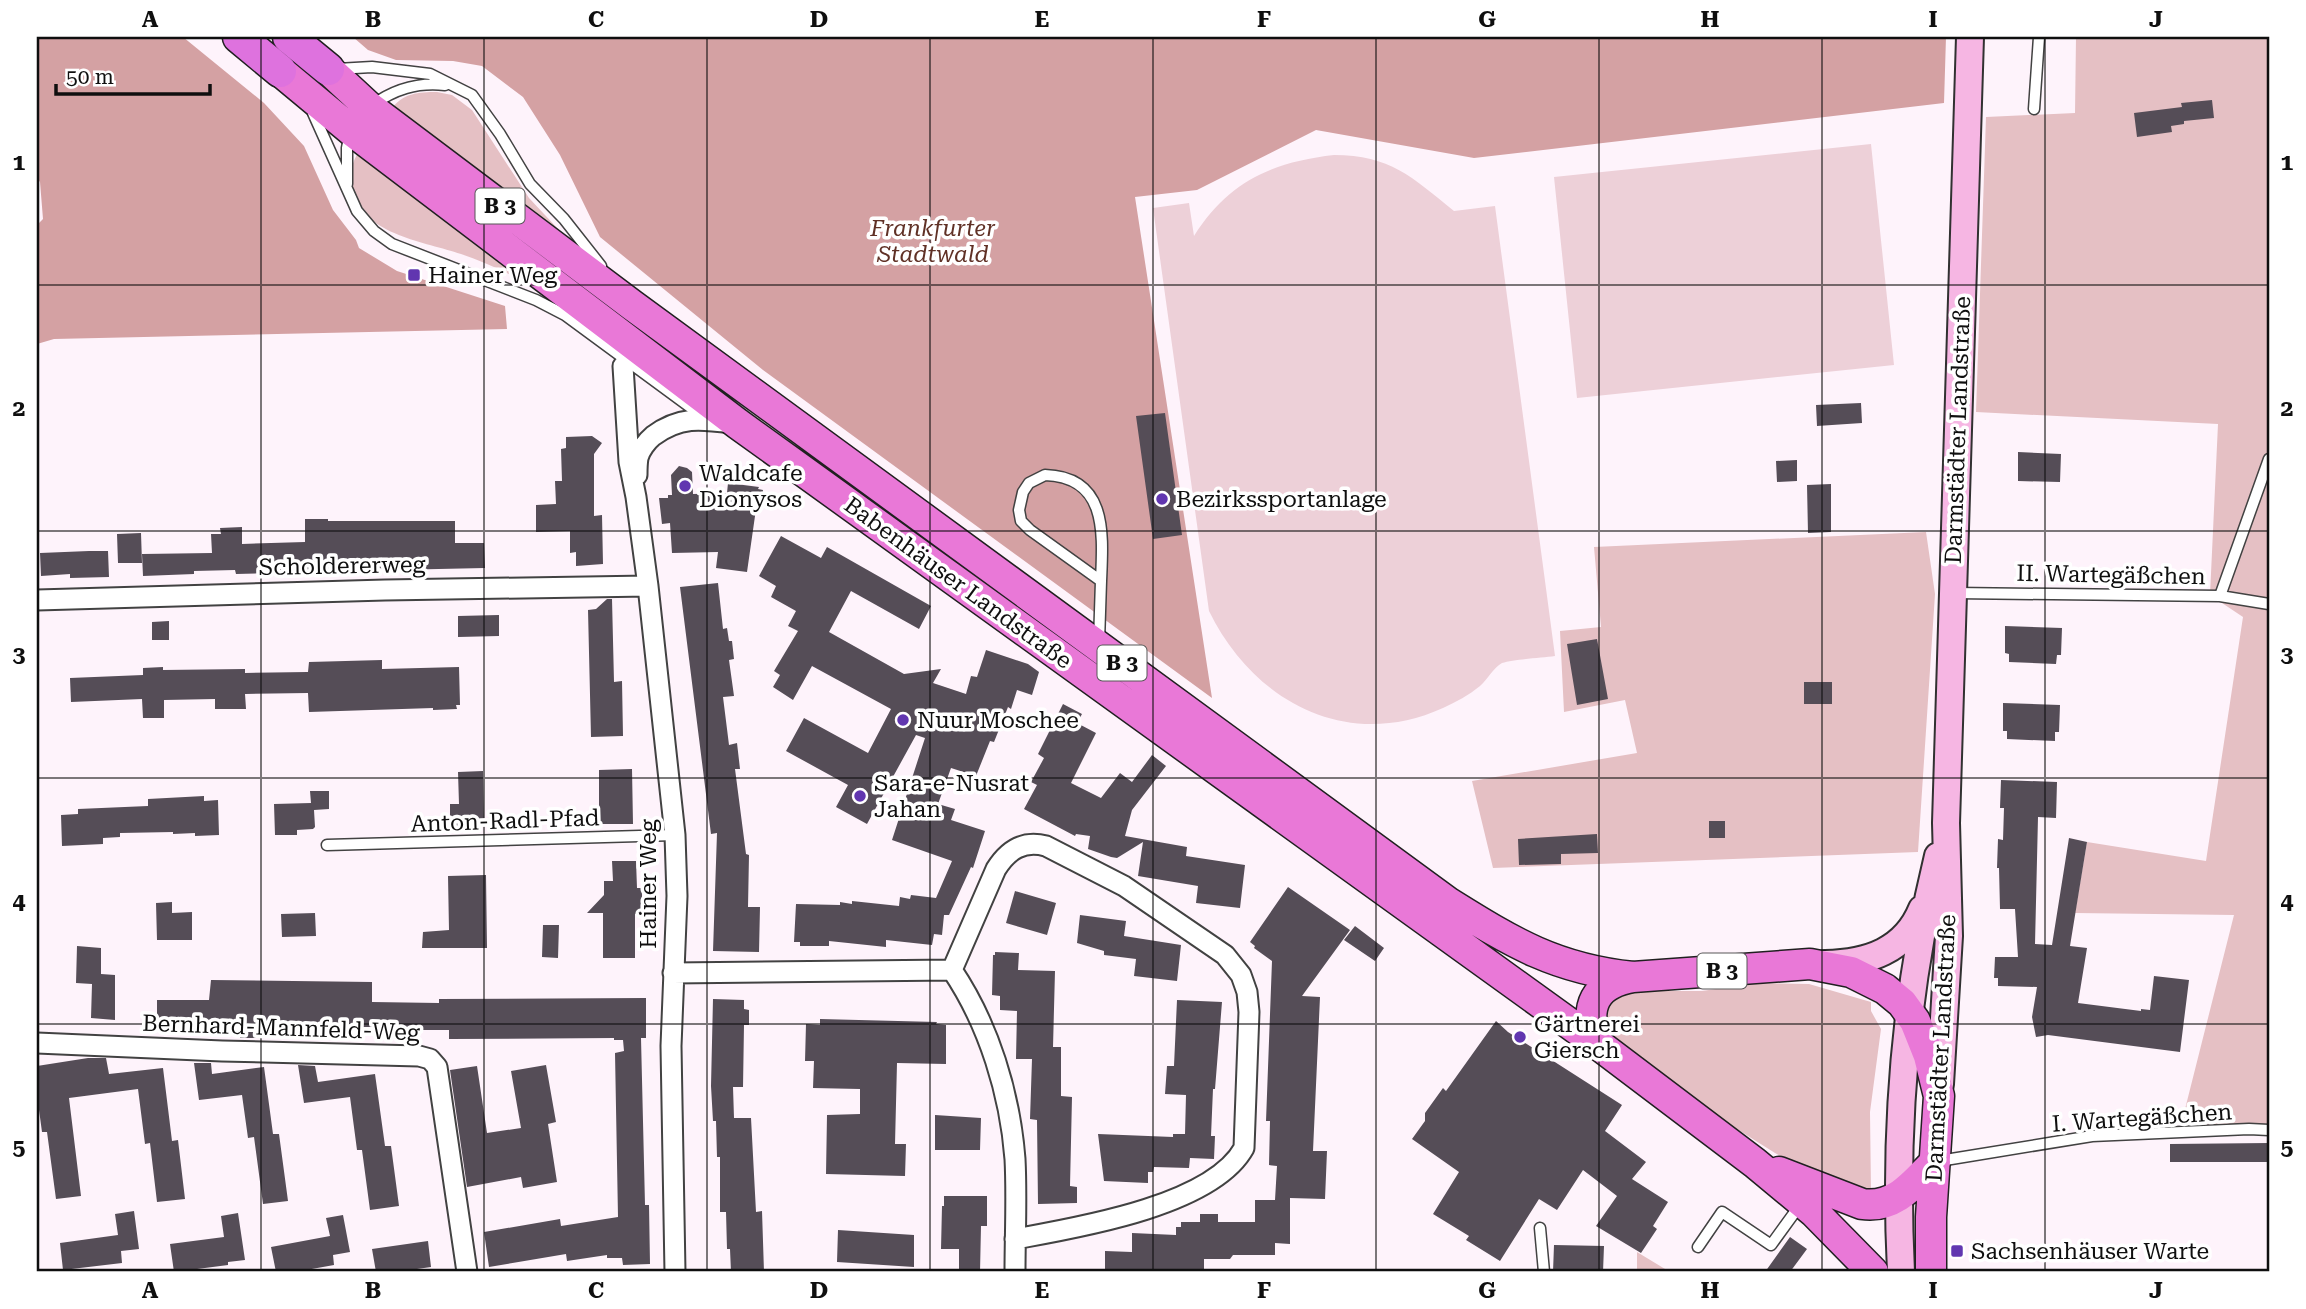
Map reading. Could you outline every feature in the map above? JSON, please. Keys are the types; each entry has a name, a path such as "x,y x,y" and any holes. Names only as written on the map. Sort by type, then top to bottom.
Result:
{"highway":[{"name":"Babenhäuser Landstraße","path":"239,37 280,71"},
{"name":"Babenhäuser Landstraße","path":"289,37 328,69"}],"main road":[{"name":"Darmstädter Landstraße","path":"1931,1272 1931,1217 1949,936 1946,823 1970,37"},
{"name":"Babenhäuser Landstraße","path":"328,69 360,118 738,424 1595,1042 1755,1163"},
{"name":"Babenhäuser Landstraße","path":"280,71 360,118 632,305 1449,903 1496,933 1554,961 1606,974 1633,977 1844,963 1877,955 1905,937 1918,918 1930,891"},
{"name":"Darmstädter Landstraße","path":"1901,1272 1899,1196 1905,1056 1930,891 1946,823"},
{"name":"Babenhäuser Landstraße","path":"1810,964 1850,972 1894,995 1910,1012 1928,1056 1939,1096"},
{"name":"B 3","path":"1595,1042 1590,1025 1592,1010 1603,987 1615,980 1633,977"},
{"name":"B 3","path":"1755,1163 1862,1204 1883,1204 1899,1196 1936,1161"},
{"name":"B 3","path":"1755,1163 1802,1202 1873,1272"}],"street":[{"name":"Hainer Weg","path":"623,366 629,462 648,586 676,835 677,896 671,1046 675,1272"},
{"name":"Hainer Weg","path":"636,497 638,458 649,439 664,428 684,420 738,424"},
{"name":"Scholdererweg","path":"37,600 372,590 648,586"},
{"path":"952,970 996,869 1010,851 1020,846 1038,844 1124,886 1225,955 1241,975 1247,992 1249,1012 1244,1148 1238,1160 1210,1181 1140,1211 1103,1223 1015,1239"},
{"path":"673,973 952,970"},
{"path":"952,970 965,989 979,1019 1002,1085 1015,1159 1014,1272"},
{"name":"Bernhard-Mannfeld-Weg","path":"37,1043 419,1056 430,1059 438,1067 467,1272"}],"lane":[{"path":"2034,108 2039,37"},
{"path":"328,69 372,66 430,74 472,94 530,184 564,219 632,305"},
{"path":"280,71 316,118 356,211 374,231 392,244 525,295 565,315 708,420"},
{"path":"350,198 346,164 348,139 360,118 387,94 406,87 431,83 452,85"},
{"path":"2220,596 2269,459"},
{"path":"1099,646 1101,581 1102,524 1097,505 1084,488 1061,475 1045,475 1029,483 1023,492 1019,510 1021,521 1101,581"},
{"name":"II. Wartegäßchen","path":"1952,593 2220,596 2269,604"},
{"name":"Anton-Radl-Pfad","path":"331,845 676,835"},
{"name":"I. Wartegäßchen","path":"1936,1161 2092,1136 2269,1130"},
{"path":"1698,1247 1722,1212 1771,1245 1802,1202"},
{"path":"1540,1228 1544,1272"}],"shaded area":[{"path":"2076,37 2269,37 2269,1124 2181,1125 2234,915 2075,913 2087,842 2206,861 2243,617 2210,595 2218,424 1976,412 1986,117 2075,113"},
{"path":"437,92 452,95 472,110 529,198 560,231 556,235 391,110 406,97 417,93"},
{"path":"1871,144 1894,365 1577,398 1554,177"},
{"path":"361,148 539,289 471,258 398,235 370,219 353,193 351,181 353,164"},
{"path":"1334,155 1370,159 1399,170 1454,211 1495,206 1555,656 1502,663 1476,689 1443,708 1407,720 1372,724 1338,720 1306,710 1277,693 1250,670 1228,643 1209,611 1153,208 1189,203 1194,236 1222,202 1237,188 1254,178 1291,163"},
{"path":"1926,532 1935,594 1918,852 1493,868 1472,781 1637,753 1625,700 1564,712 1560,631 1601,627 1594,547"},
{"path":"1757,983 1809,984 1871,1002 1871,1011 1881,1029 1870,1112 1871,1192 1854,1196 1775,1153 1686,1097 1608,1042 1599,1019 1610,994 1702,991"},
{"path":"1637,1252 1670,1272 1637,1272"}],"green space":[{"path":"37,37 183,37 264,103 304,146 333,210 359,248 397,271 505,306 507,329 54,339 37,344 37,225 43,219 40,182 37,178"},
{"name":"Frankfurter Stadtwald","path":"353,37 1946,37 1944,103 1474,158 1316,130 1197,190 1135,197 1212,698 763,370 600,237 560,155 523,97 482,66 453,61 396,60 368,50"}],"building":[{"path":"2212,100 2214,118 2184,121 2184,124 2171,126 2172,132 2137,137 2134,113 2182,107 2181,103"},
{"path":"1861,403 1862,423 1817,426 1816,405"},
{"name":"Bezirkssportanlage","path":"1165,413 1182,535 1153,539 1136,416"},
{"path":"592,436 602,443 594,454 594,516 602,515 603,564 576,566 576,552 570,553 570,531 536,532 536,505 556,504 555,481 562,481 561,449 566,448 566,437"},
{"path":"2018,452 2061,454 2060,482 2018,481"},
{"path":"1797,460 1797,481 1777,482 1776,461"},
{"path":"679,466 692,472 693,494 727,493 728,483 759,487 758,489 763,490 760,510 756,509 747,572 716,568 718,552 672,553 670,523 662,524 659,498 672,495 671,475"},
{"path":"1831,484 1831,532 1808,533 1807,485"},
{"path":"305,519 455,521 455,543 484,543 485,568 392,570 371,567 371,571 236,574 235,570 143,576 142,554 212,553 211,534 221,534 220,528 242,527 242,544 305,542"},
{"path":"141,533 142,563 118,563 117,534"},
{"path":"781,536 821,558 827,547 931,606 919,629 851,591 829,632 904,674 941,669 933,683 966,694 971,676 977,677 986,650 1028,664 1039,672 1032,695 1017,690 1011,709 1008,707 994,742 990,741 976,776 951,768 938,804 955,809 951,820 985,831 973,868 971,867 949,915 944,915 942,935 934,934 932,945 886,940 886,947 829,941 829,946 800,946 800,942 794,942 796,904 840,905 840,902 852,904 852,901 899,906 900,897 910,899 911,895 936,898 952,861 892,840 925,738 916,735 867,824 836,807 848,785 786,751 804,718 868,753 891,709 812,666 793,700 773,687 780,675 774,671 798,631 788,626 796,611 771,597 776,586 759,576"},
{"path":"108,551 109,577 70,578 70,574 41,576 40,553"},
{"path":"718,583 723,629 727,628 729,641 732,641 734,659 729,660 734,696 723,697 729,745 737,743 740,769 735,769 746,854 749,855 748,907 760,907 759,952 713,951 717,833 711,834 680,587"},
{"path":"607,599 612,599 614,682 622,681 623,736 591,737 588,610 596,609"},
{"path":"499,615 499,636 458,637 458,616"},
{"path":"169,621 169,640 152,640 152,622"},
{"path":"2005,626 2062,628 2061,655 2057,655 2056,664 2009,662 2009,654 2005,653"},
{"path":"1597,639 1608,699 1577,705 1567,644"},
{"path":"382,660 382,669 459,667 460,705 456,705 457,709 309,712 308,693 245,694 246,709 215,709 215,699 164,700 164,718 143,718 142,699 71,702 70,678 143,675 143,668 245,669 245,673 308,672 309,662"},
{"path":"1804,682 1832,682 1832,704 1804,704"},
{"path":"2003,703 2060,705 2059,732 2055,732 2055,741 2007,739 2007,731 2003,731"},
{"path":"1063,704 1082,714 1077,723 1096,733 1071,783 1101,798 1120,773 1132,782 1152,755 1166,766 1132,810 1125,836 1187,847 1186,856 1245,865 1240,908 1196,903 1198,886 1138,876 1143,842 1117,858 1111,857 1088,849 1090,836 1075,836 1024,809 1037,785 1031,782 1044,758 1038,754"},
{"path":"632,769 633,824 599,824 599,770"},
{"path":"483,771 484,826 450,827 450,804 459,804 458,772"},
{"path":"2001,780 2057,782 2056,818 2038,817 2035,944 2052,945 2069,838 2087,842 2070,946 2087,948 2078,1003 2150,1010 2154,976 2189,980 2180,1052 2048,1035 2036,1037 2032,1017 2037,987 1998,986 1998,978 1994,978 1995,957 2018,957 2015,909 2000,909 1997,868 1998,839 2003,840"},
{"path":"310,791 329,791 329,809 314,810 315,827 297,830 297,835 275,835 274,804 311,803"},
{"path":"204,796 204,801 218,800 219,835 120,833 120,837 103,838 103,844 62,846 61,815 78,814 78,809 148,806 148,799"},
{"path":"1709,821 1725,821 1725,838 1709,838"},
{"path":"1597,834 1598,853 1561,854 1561,864 1519,865 1518,839"},
{"path":"612,861 636,861 637,888 642,888 642,912 635,914 635,958 603,958 603,913 587,913 604,895 604,881 613,881"},
{"path":"486,875 487,948 422,948 423,932 449,930 448,876"},
{"path":"1288,887 1350,930 1302,996 1320,997 1313,1151 1327,1151 1325,1199 1290,1198 1290,1244 1275,1243 1275,1255 1233,1255 1230,1259 1204,1259 1204,1272 1105,1272 1105,1251 1132,1252 1132,1233 1176,1235 1176,1227 1181,1227 1181,1222 1200,1222 1200,1214 1218,1214 1218,1222 1255,1222 1255,1200 1275,1200 1277,1166 1269,1165 1270,1121 1266,1121 1272,961 1250,942"},
{"path":"1015,891 1056,903 1047,935 1006,923"},
{"path":"172,902 172,913 192,912 192,940 157,940 156,903"},
{"path":"315,913 316,936 282,937 281,914"},
{"path":"1080,915 1126,921 1124,936 1181,945 1177,981 1134,976 1136,959 1104,955 1104,951 1077,943"},
{"path":"543,925 559,925 558,958 542,957"},
{"path":"1355,926 1384,948 1375,961 1344,940"},
{"path":"77,946 101,948 101,974 115,975 115,1020 91,1018 92,984 76,983"},
{"path":"995,952 1019,953 1018,970 1055,971 1053,1047 1061,1047 1061,1096 1072,1097 1070,1186 1077,1187 1077,1203 1038,1204 1037,1120 1030,1119 1032,1059 1016,1059 1017,1011 1000,1010 1000,996 992,995"},
{"path":"211,980 372,982 372,1002 646,998 646,1038 641,1038 645,1205 649,1205 650,1264 623,1265 622,1258 607,1258 607,1255 567,1261 566,1254 489,1267 484,1232 560,1219 561,1226 618,1217 615,1053 624,1051 623,1040 449,1039 449,1030 390,1030 390,1027 345,1027 345,1038 303,1038 303,1027 272,1027 272,1038 240,1038 240,1026 209,1026 209,1023 157,1024 157,1000 209,1000"},
{"path":"713,999 744,1000 744,1009 749,1010 749,1025 744,1025 743,1087 733,1087 734,1118 751,1118 756,1212 762,1211 764,1272 731,1272 726,1212 720,1212 720,1157 717,1157 716,1121 713,1121"},
{"path":"1177,1000 1222,1002 1213,1089 1211,1136 1215,1136 1214,1159 1190,1158 1189,1168 1154,1167 1153,1172 1148,1172 1148,1183 1104,1181 1098,1134 1173,1137 1173,1134 1185,1134 1186,1095 1165,1094 1167,1066 1174,1066"},
{"path":"820,1019 937,1022 936,1024 946,1025 946,1064 897,1063 895,1144 906,1144 905,1176 826,1174 827,1115 860,1114 860,1089 813,1088 814,1061 805,1061 806,1024 820,1025"},
{"path":"1496,1021 1508,1032 1622,1105 1605,1131 1646,1162 1632,1179 1668,1202 1653,1226 1657,1229 1641,1253 1596,1226 1617,1196 1583,1170 1557,1210 1539,1199 1500,1261 1466,1240 1469,1236 1433,1214 1459,1172 1412,1139 1425,1121 1425,1113 1443,1088 1446,1091"},
{"path":"106,1058 109,1074 163,1068 172,1141 178,1140 185,1199 157,1202 150,1143 145,1144 138,1089 69,1098 81,1196 56,1199 47,1132 42,1132 37,1095 37,1066"},
{"path":"194,1063 211,1063 212,1074 264,1067 273,1134 279,1134 288,1201 263,1204 254,1137 248,1138 242,1095 199,1100"},
{"path":"298,1065 315,1066 318,1082 375,1074 385,1146 391,1146 399,1206 370,1210 362,1150 357,1150 350,1097 304,1103"},
{"path":"546,1065 556,1122 548,1124 557,1182 523,1188 521,1177 467,1187 450,1070 477,1066 487,1133 521,1128 511,1071"},
{"path":"935,1115 981,1118 980,1150 935,1150"},
{"path":"2269,1143 2269,1162 2170,1162 2170,1144"},
{"path":"944,1196 987,1196 987,1226 981,1226 980,1272 959,1272 959,1249 941,1249"},
{"path":"134,1211 139,1249 121,1251 122,1263 63,1270 60,1243 118,1235 115,1214"},
{"path":"238,1213 245,1260 174,1272 170,1244 224,1237 221,1216"},
{"path":"343,1215 350,1252 333,1255 334,1265 295,1272 276,1272 271,1247 330,1236 326,1218"},
{"path":"838,1230 914,1235 914,1267 837,1262"},
{"path":"1790,1237 1807,1249 1790,1272 1765,1272"},
{"path":"428,1241 431,1267 376,1272 372,1249"},
{"path":"1554,1245 1604,1246 1603,1272 1553,1272"}],"place":[{"name":"Hainer Weg","path":"414,275"},
{"name":"Waldcafe Dionysos","path":"685,486"},
{"name":"Bezirkssportanlage","path":"1162,499"},
{"name":"Nuur Moschee","path":"903,720"},
{"name":"Sara-e-Nusrat Jahan","path":"860,796"},
{"name":"Gärtnerei Giersch","path":"1520,1037"},
{"name":"Sachsenhäuser Warte","path":"1957,1251"}]}
